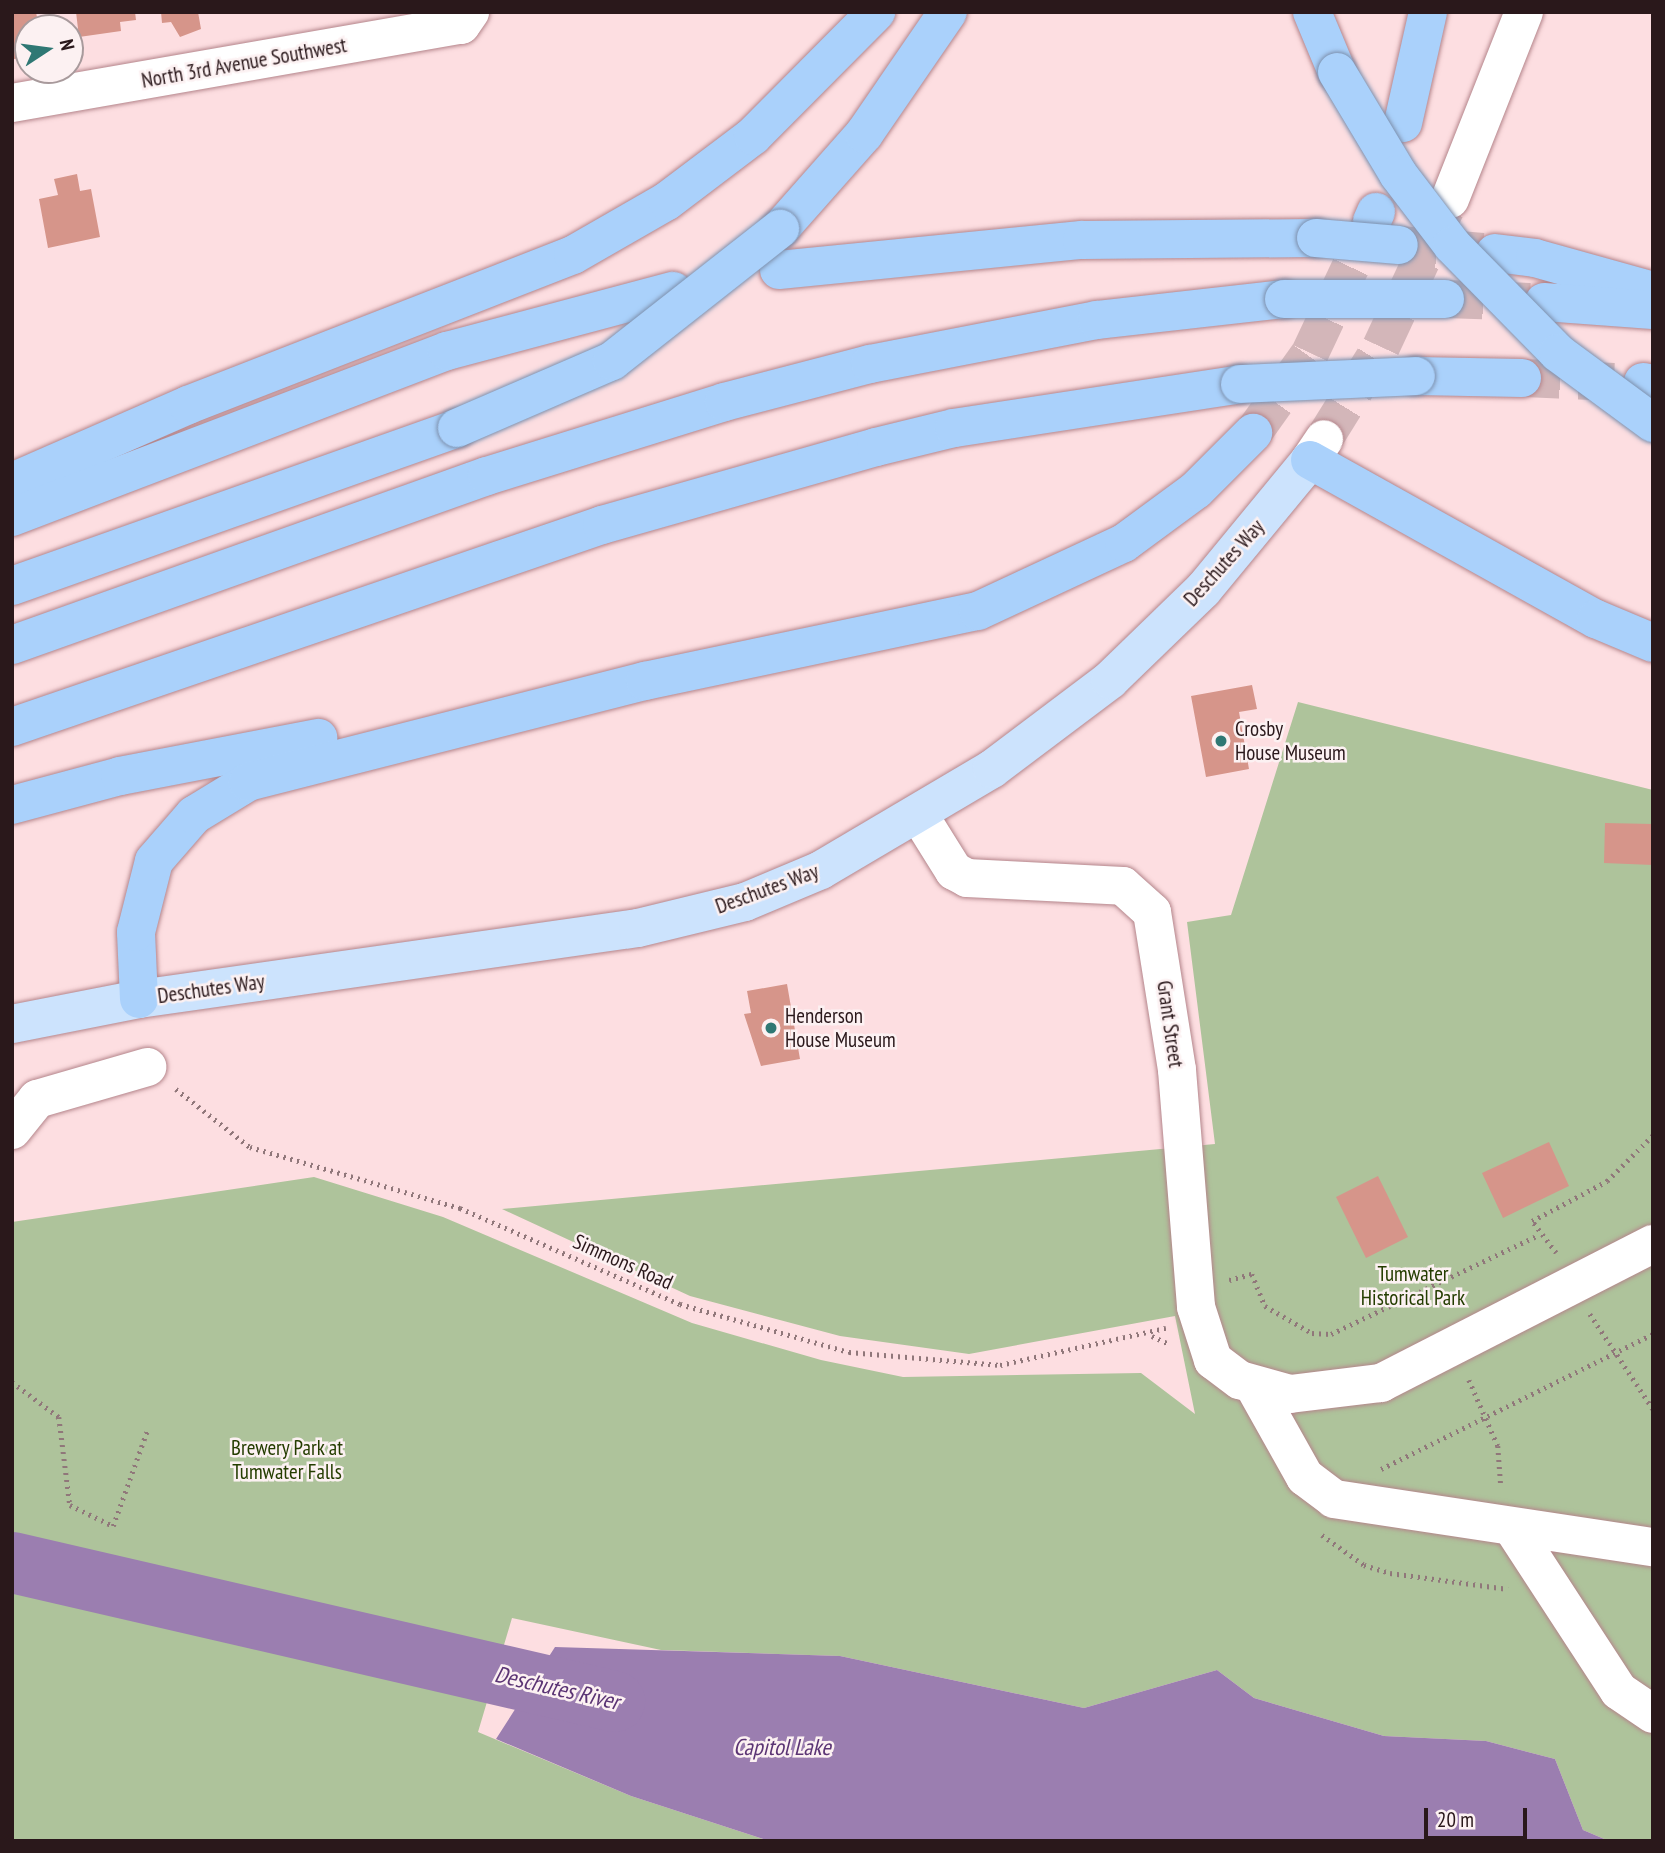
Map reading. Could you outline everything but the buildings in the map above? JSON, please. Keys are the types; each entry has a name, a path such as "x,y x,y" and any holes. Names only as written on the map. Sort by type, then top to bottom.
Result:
{"highway":[{"path":"12,482 188,405 573,255 667,201 753,136 876,12"},
{"path":"12,586 457,428 612,361 780,229 864,134 948,12"},
{"path":"1312,12 1337,72 1398,174 1452,245 1558,353 1653,423"},
{"path":"1403,123 1427,12"},
{"path":"779,270 1082,240 1316,238 1382,226"},
{"path":"1496,253 1535,258 1653,291"},
{"path":"12,517 447,351 673,291"},
{"path":"12,645 487,476 724,402 870,364 1084,322 1284,299 1445,299"},
{"path":"1544,302 1653,310"},
{"path":"12,727 602,525 876,447 954,428 1240,384 1416,376 1522,377"},
{"path":"12,806 120,776 645,681 978,611 1022,594 1124,543 1206,481 1253,433"},
{"path":"1317,449 1596,619 1653,643"},
{"path":"139,999 136,932 154,861 194,815 222,797 279,772 645,681"}],"main road":[{"name":"Deschutes Way","path":"12,1024 139,999 638,928 745,902 821,870 919,815 1110,680 1203,590 1317,449"}],"street":[{"name":"North 3rd Avenue Southwest","path":"12,103 461,25 470,12"},
{"path":"1450,199 1524,12"},
{"name":"Grant Street","path":"919,815 954,871 967,878 1103,883 1123,886 1145,900 1156,927 1177,1070 1202,1335 1225,1372 1255,1388"},
{"path":"12,1130 37,1099 147,1067"},
{"path":"1255,1388 1318,1394 1381,1383 1653,1244"},
{"path":"1255,1388 1305,1477 1334,1499 1514,1530 1653,1546"},
{"path":"1514,1530 1619,1691 1653,1714"}],"path":[{"name":"Simmons Road","path":"147,1067 250,1147 460,1208 680,1304 849,1352 962,1365 1036,1362 1152,1336 1174,1324"},
{"path":"1561,1263 1539,1235 1532,1221 1607,1181 1653,1135"},
{"path":"1222,1282 1252,1273 1265,1306 1312,1333 1331,1334 1539,1235"},
{"path":"1588,1310 1610,1353 1653,1409"},
{"path":"1378,1471 1610,1353 1653,1334"},
{"path":"1466,1374 1487,1416 1498,1446 1500,1494"},
{"path":"12,1382 59,1417 70,1505 113,1526 147,1431"}],"green space":[{"path":"1298,702 1653,790 1653,1841 1609,1841 1583,1830 1555,1759 1486,1741 1384,1736 1254,1698 1217,1670 1084,1708 840,1656 661,1650 512,1618 478,1732 631,1796 769,1841 12,1841 12,1222 314,1177 443,1217 692,1323 821,1360 903,1377 1141,1373 1195,1414 1175,1316 969,1354 840,1336 690,1296 502,1209 1215,1144 1187,922 1231,915"}],"water":[{"name":"Capitol Lake","path":"555,1647 840,1656 1084,1708 1217,1670 1254,1698 1384,1736 1486,1741 1555,1759 1583,1830 1609,1841 769,1841 631,1796 496,1739"}],"waterway":[{"name":"Deschutes River","path":"12,1562 614,1701"}],"tunnel":[{"path":"1324,439 1381,347 1450,199"},
{"path":"1253,433 1310,353 1372,221"},
{"path":"1399,245 1483,252"},
{"path":"1445,299 1530,302"},
{"path":"1522,378 1614,382"}],"place":[{"name":"Crosby House Museum","path":"1221,741"},
{"name":"Henderson House Museum","path":"771,1028"}],"park label":[{"name":"Tumwater Historical Park","path":"1413,1286"},
{"name":"Brewery Park at Tumwater Falls","path":"287,1460"}]}
